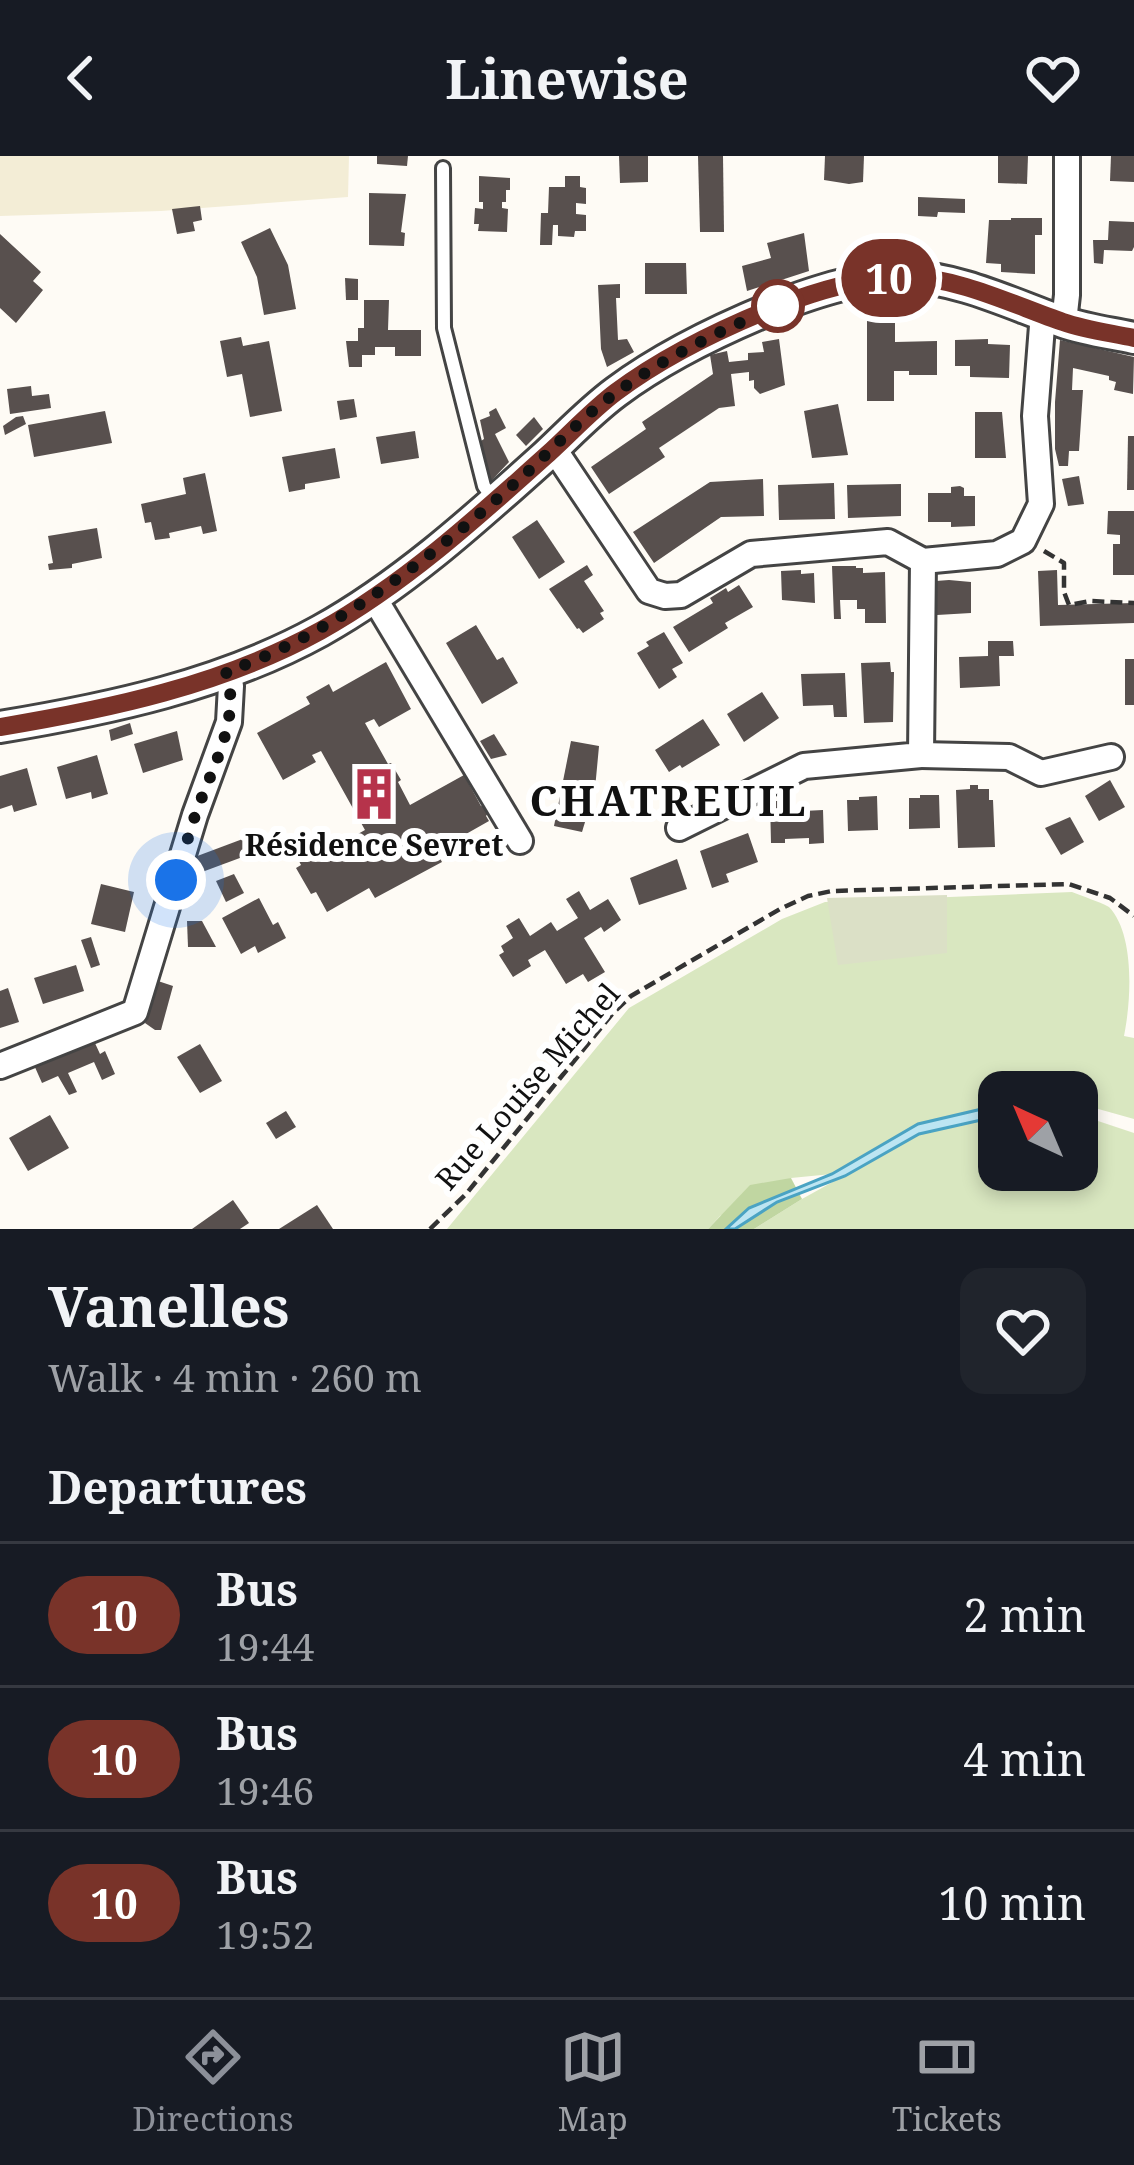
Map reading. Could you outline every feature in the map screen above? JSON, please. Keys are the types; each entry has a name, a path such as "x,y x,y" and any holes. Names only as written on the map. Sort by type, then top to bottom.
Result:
{"street":[{"path":"554,449 649,591 665,596 681,595 751,554 888,542 923,561 997,554 1023,541 1041,504 1035,416 1053,318 1066,295 1067,156"},
{"path":"0,727 82,714 226,672 322,630 495,501 616,392 706,337 806,296 872,279 942,281 1053,318 1134,338"},
{"path":"921,754 923,561"},
{"path":"373,596 520,841"},
{"path":"0,1066 135,1012 195,815 229,722 231,686 226,672"},
{"path":"679,828 804,766 921,754 1009,757 1041,773 1111,757"}],"lane":[{"path":"442,168 444,328 484,486 495,501"}],"path":[{"path":"1023,541 1064,563 1069,604 1134,603"},
{"name":"Rue Louise Michel","path":"430,1229 466,1195 631,996 808,896 832,891 1069,884 1110,898 1134,916"}],"shaded area":[{"path":"0,156 349,156 348,197 161,211 0,216"}],"green space":[{"path":"1072,892 1109,907 1127,949 1129,1003 1124,1036 1134,1038 1134,1119 1098,1109 1098,1071 978,1071 978,1110 918,1124 832,1174 791,1178 720,1216 708,1229 447,1229 629,1008 782,919 825,902"},
{"path":"947,895 947,953 838,965 827,898"},
{"path":"978,1121 978,1191 1098,1191 1098,1121 1134,1133 1134,1229 754,1229 919,1134"},
{"path":"791,1178 802,1199 754,1229 708,1229 750,1185"}],"water":[{"path":"978,1110 978,1121 919,1134 845,1176 777,1202 735,1229 726,1229 749,1208 832,1174 918,1124"}],"building":[{"path":"377,156 408,156 407,166 377,164"},
{"path":"619,156 648,156 648,182 620,183"},
{"path":"698,156 723,156 724,232 700,232"},
{"path":"825,156 864,156 863,182 824,180"},
{"path":"998,156 1028,156 1027,184 998,183"},
{"path":"1111,156 1134,156 1134,182 1110,181"},
{"path":"479,176 510,178 506,202 502,202 502,208 508,209 507,232 478,231 479,224 474,224 475,208 483,209"},
{"path":"565,176 580,176 580,187 586,188 586,204 576,203 576,214 586,215 586,231 575,231 574,237 558,236 558,225 553,225 552,245 540,245 541,213 548,213 549,187 565,187"},
{"path":"369,193 406,194 404,246 369,245"},
{"path":"918,197 965,199 965,213 918,216"},
{"path":"200,206 202,220 193,222 195,231 177,234 172,209"},
{"path":"1042,218 1042,235 1035,235 1035,274 1001,272 1001,264 986,263 989,220"},
{"path":"1109,221 1134,222 1134,247 1132,251 1104,250 1103,264 1094,263 1093,240 1108,240"},
{"path":"270,228 288,265 296,309 264,315 257,277 241,242"},
{"path":"804,233 809,271 747,291 742,266 771,258 767,243"},
{"path":"0,234 41,272 33,281 43,290 16,323 0,308"},
{"path":"645,263 686,263 687,294 645,294"},
{"path":"345,278 358,279 358,300 346,300"},
{"path":"620,284 618,340 627,339 634,352 607,367 601,349 598,285"},
{"path":"364,300 389,300 388,330 421,330 421,356 395,356 395,347 375,347 375,355 362,355 362,367 349,367 346,341 358,341 358,328 364,328"},
{"path":"867,321 895,322 895,342 937,341 937,375 894,371 894,401 867,401"},
{"path":"241,337 243,346 269,341 282,411 250,417 242,374 227,377 220,341"},
{"path":"779,339 785,385 760,394 754,380 749,381 749,372 731,374 735,406 719,408 659,448 665,457 609,494 591,467 646,429 642,422 713,374 710,355 727,351 729,362 748,360 748,353 764,352 762,342"},
{"path":"988,339 988,344 1010,345 1009,378 970,377 970,366 955,366 955,340"},
{"path":"1060,340 1134,357 1133,394 1114,390 1116,382 1109,376 1073,368 1072,390 1083,390 1079,451 1069,451 1068,466 1059,466 1055,449"},
{"path":"31,386 32,396 49,394 51,408 10,414 7,389"},
{"path":"354,399 357,417 340,420 337,401"},
{"path":"838,404 848,455 812,458 804,411"},
{"path":"496,408 506,428 495,434 509,462 491,481 482,454 480,420"},
{"path":"105,411 112,443 34,457 28,425"},
{"path":"975,412 1002,412 1006,458 975,458"},
{"path":"23,416 26,424 5,435 3,426"},
{"path":"534,417 543,429 526,446 516,435"},
{"path":"415,431 419,458 381,464 376,437"},
{"path":"1128,436 1134,436 1134,490 1127,490"},
{"path":"335,448 340,478 289,492 282,457"},
{"path":"205,473 217,531 203,534 201,526 155,540 141,504 186,494 183,478"},
{"path":"1079,476 1084,504 1068,506 1062,479"},
{"path":"763,479 764,516 721,517 654,563 633,532 710,482"},
{"path":"834,483 835,519 779,520 778,485"},
{"path":"901,484 901,516 848,518 847,485"},
{"path":"960,486 964,496 975,496 975,526 928,522 928,493 951,493 951,487"},
{"path":"1108,511 1134,511 1134,575 1113,575 1113,544 1120,544 1120,535 1107,534"},
{"path":"537,520 565,562 539,579 512,537"},
{"path":"97,528 102,558 49,570 48,564 53,563 48,536"},
{"path":"587,565 593,575 584,581 604,611 600,613 604,619 583,633 549,589"},
{"path":"832,566 885,572 886,623 865,623 865,609 857,609 857,600 840,600 841,619 834,619"},
{"path":"801,570 801,574 814,573 815,603 782,600 781,571"},
{"path":"1057,570 1058,605 1134,603 1134,623 1040,626 1038,571"},
{"path":"936,581 971,582 971,613 937,615"},
{"path":"739,585 753,607 689,652 673,627 713,603 710,598"},
{"path":"476,625 518,683 482,704 446,643"},
{"path":"664,632 683,663 672,669 677,677 659,689 637,653"},
{"path":"988,641 1013,641 1014,656 999,656 1000,686 960,688 959,657 988,656"},
{"path":"1125,659 1134,659 1134,705 1125,705"},
{"name":"Résidence Sevret","path":"386,662 411,709 379,727 374,719 365,723 401,780 410,805 464,775 481,806 490,810 489,821 436,851 442,862 375,898 369,888 327,912 296,868 301,865 298,859 320,847 324,853 365,830 321,751 312,755 316,762 283,780 257,733 310,704 306,697 329,684 333,692"},
{"path":"890,662 893,722 864,723 861,663"},
{"path":"845,673 847,717 834,717 833,705 803,706 801,674"},
{"path":"762,692 779,718 744,742 727,714"},
{"path":"703,719 720,745 669,772 655,750"},
{"path":"130,723 133,734 111,741 109,730"},
{"path":"177,731 183,760 143,773 134,744"},
{"path":"494,734 507,755 491,759 480,741"},
{"path":"571,741 599,746 595,789 582,832 554,826"},
{"path":"97,755 108,794 92,799 91,792 66,799 57,767"},
{"path":"27,768 37,805 14,812 12,805 0,809 0,776"},
{"path":"1110,780 1125,807 1099,821 1085,796"},
{"path":"970,785 989,789 995,847 958,848 956,790 970,789"},
{"path":"939,795 940,828 909,829 909,798"},
{"path":"877,796 878,830 848,831 847,800"},
{"path":"770,801 784,801 784,812 823,810 824,843 809,844 809,838 771,843"},
{"path":"1070,817 1084,842 1061,855 1045,828"},
{"path":"259,833 264,849 194,875 192,858"},
{"path":"748,833 758,862 726,874 729,882 712,888 700,851"},
{"path":"677,859 687,889 639,905 630,878"},
{"path":"234,874 244,893 226,902 216,881"},
{"path":"101,884 134,892 125,932 91,924"},
{"path":"579,891 590,910 608,899 621,920 584,938 605,972 588,982 583,974 566,984 545,950 513,977 499,955 504,952 501,946 513,938 506,926 519,918 530,936 551,922 557,931 578,918 566,899"},
{"path":"259,898 286,938 258,953 255,946 241,954 222,918"},
{"path":"187,921 202,921 216,947 188,947"},
{"path":"91,937 100,965 91,968 81,940"},
{"path":"76,965 84,991 43,1004 34,978"},
{"path":"158,981 173,986 161,1030 155,1030 145,1023"},
{"path":"8,988 19,1022 0,1028 0,991"},
{"path":"94,1041 100,1054 105,1051 115,1074 102,1080 94,1062 68,1073 77,1092 69,1095 58,1076 42,1083 34,1065"},
{"path":"200,1044 222,1081 200,1093 177,1057"},
{"path":"286,1111 296,1127 276,1139 266,1123"},
{"path":"50,1115 69,1148 28,1171 9,1138"},
{"path":"233,1200 249,1223 240,1229 192,1229"},
{"path":"317,1205 333,1229 279,1229"}],"bus line":[{"name":"10","path":"0,727 82,714 153,695 266,658 322,630 409,570 495,501 616,392 706,337 806,296 872,279 921,278 1134,338"}],"place":[{"name":"Résidence Sevret","path":"374,794"}],"district":[{"name":"CHATREUIL","path":"669,801"}],"route":[{"path":"176,880 229,722 231,686 226,672 322,630 409,570 495,501 616,392 706,337 778,306"}]}
